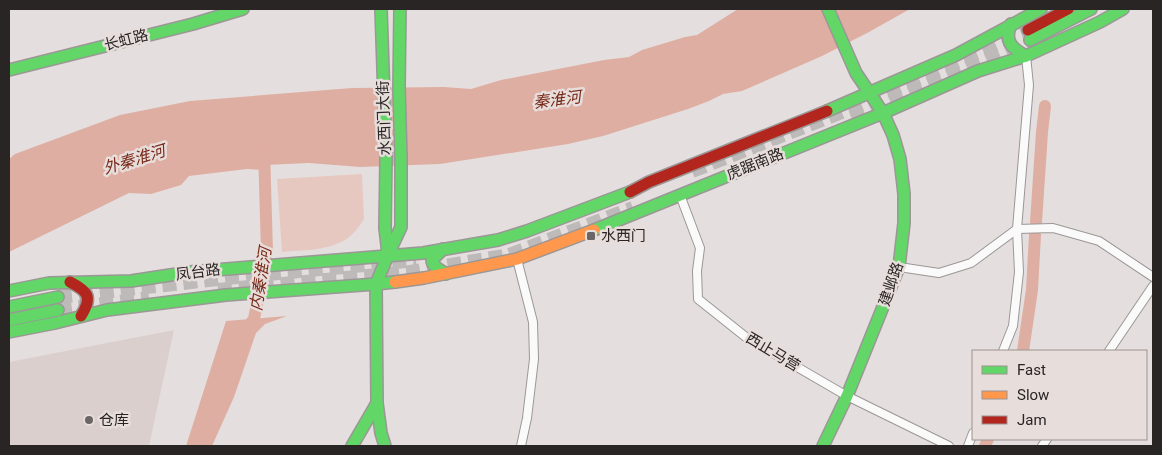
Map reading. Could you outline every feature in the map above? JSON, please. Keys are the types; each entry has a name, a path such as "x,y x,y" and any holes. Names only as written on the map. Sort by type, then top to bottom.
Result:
{"main road":[{"name":"长虹路","path":"9,70 193,24 243,9"},
{"name":"水西门大街","path":"381,9 388,255"},
{"name":"水西门大街","path":"388,255 401,227 400,9"},
{"name":"建邺路","path":"823,446 847,396 899,266 904,223 904,194 900,159 893,135 883,113 856,73 828,9"},
{"name":"虎踞南路","path":"388,255 423,253 498,240 630,192 649,182 831,110 956,55 1041,9"},
{"path":"1068,9 1029,35 1091,9"},
{"name":"虎踞南路","path":"376,284 446,274 516,259 571,239 883,113 978,71 1026,56 1100,22 1123,9"},
{"path":"1012,24 1008,31 1009,42 1015,50 1026,56"},
{"path":"442,249 432,260 432,264 446,274"},
{"path":"385,446 381,433 377,403 376,284 388,255"},
{"name":"凤台路","path":"9,291 48,283 131,281 190,272 388,255"},
{"path":"70,282 83,289 87,296 86,310 81,316"},
{"name":"凤台路","path":"9,332 107,310 226,295 376,284"},
{"path":"9,307 58,297"},
{"path":"9,320 58,310"},
{"path":"352,446 377,403"}],"street":[{"path":"1003,350 1013,326 1018,272 1017,229 1029,85 1026,56"},
{"name":"西止马营","path":"680,195 700,248 697,272 698,299 747,338 847,396 949,446"},
{"path":"899,266 939,273 972,263 1017,229 1053,228 1099,241 1153,276"},
{"path":"516,259 533,322 534,359 527,418 521,446"},
{"path":"1109,350 1153,286"}],"shaded area":[{"path":"362,174 364,219 353,233 338,244 315,249 282,252 277,179"},
{"path":"174,330 149,446 9,446 9,362"}],"water":[{"path":"738,9 910,9 822,56 742,91 723,94 688,109 603,136 568,144 440,164 360,167 309,163 265,165 265,170 247,169 189,176 181,185 151,194 129,193 9,252 9,159 15,154 120,115 190,101 352,88 444,87 471,89 501,80 629,57 642,50 697,35"},
{"path":"287,316 265,324 256,333 234,397 212,446 186,446 226,321"}],"waterway":[{"path":"1036,222 1045,106"},
{"name":"内秦淮河","path":"244,332 254,319 267,252 264,149"},
{"path":"1023,350 1032,290 1035,235"},
{"path":"985,446 988,440"}],"tunnel":[{"path":"692,171 852,108 1028,30"},
{"path":"852,119 1030,40"},
{"path":"218,290 410,272 509,255 633,208"},
{"path":"58,297 227,278 416,260"},
{"path":"58,310 149,298"}],"traffic: fast":[{"path":"9,70 193,24 243,9"},
{"path":"381,9 386,158 385,228 388,254"},
{"path":"388,255 401,227 400,9"},
{"path":"823,446 847,396 899,267 904,223 904,194 900,159 893,135 883,113 856,73 828,9"},
{"path":"827,111 956,55 1041,9"},
{"path":"1030,40 1091,9"},
{"path":"594,230 883,113 978,71 1026,56 1100,22 1123,9"},
{"path":"1011,24 1008,35 1010,43 1016,50 1026,56"},
{"path":"9,291 49,283 131,281 190,272 423,253 498,240 630,192"},
{"path":"443,249 432,262 446,274"},
{"path":"352,446 377,403 376,284 388,255"},
{"path":"9,332 107,310 226,295 395,282"},
{"path":"9,307 58,297"},
{"path":"9,320 58,310"},
{"path":"377,403 381,433 385,446"}],"traffic: slow":[{"path":"395,282 517,259 594,230"}],"traffic: jam":[{"path":"1028,30 1068,9"},
{"path":"630,192 649,182 827,111"},
{"path":"70,282 81,288 87,295 87,304 81,316"}],"place":[{"name":"水西门","path":"591,236"},
{"name":"仓库","path":"89,420"}],"water label":[{"name":"秦淮河","path":"557,99"},
{"name":"外秦淮河","path":"134,159"}]}
